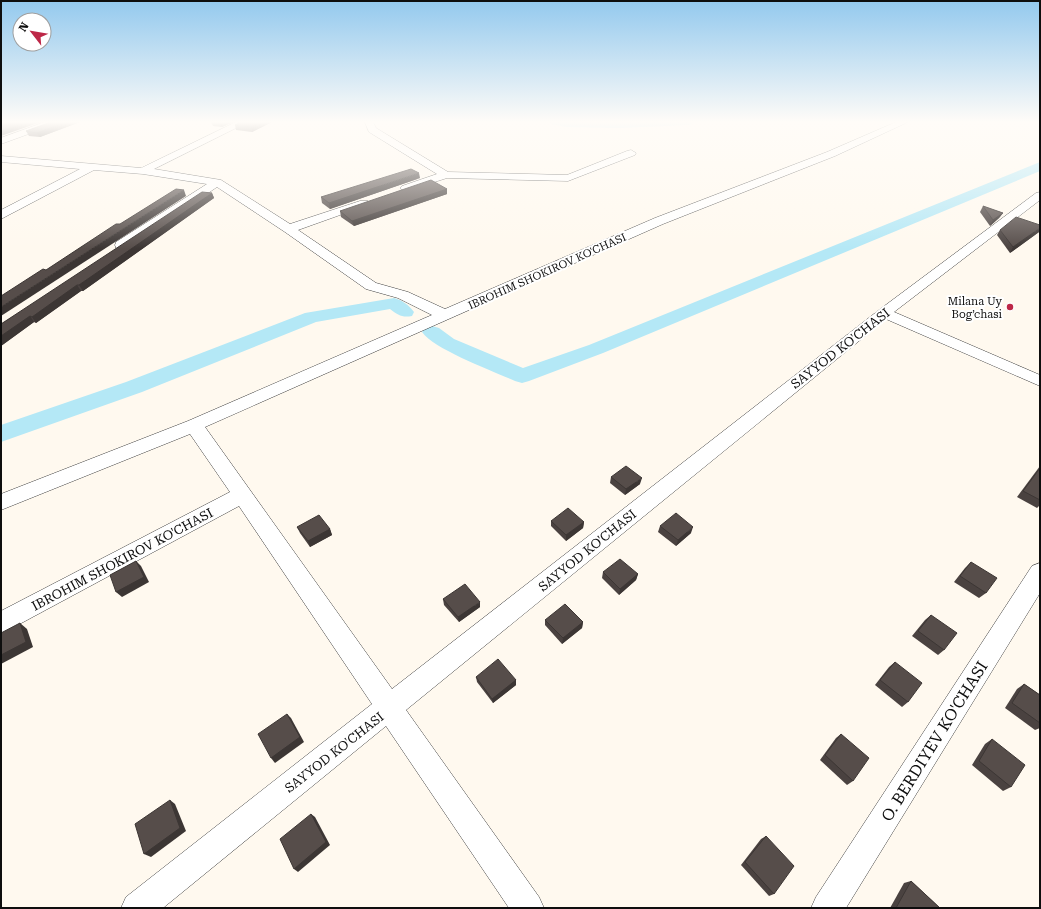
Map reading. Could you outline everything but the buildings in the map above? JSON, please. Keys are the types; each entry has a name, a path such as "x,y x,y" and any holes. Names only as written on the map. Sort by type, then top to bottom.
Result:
{"street":[{"path":"63,164 143,171 217,182 371,286 403,295 445,315"},
{"path":"143,171 156,164"},
{"path":"429,164 446,175"},
{"path":"393,193 446,175 568,178 602,164"},
{"name":"IBROHIM SHOKIROV KO'CHASI","path":"1,502 194,425 659,221 804,164"},
{"path":"1,215 92,167"},
{"path":"112,251 217,182"},
{"name":"SAYYOD KO'CHASI","path":"137,908 884,313 1040,195"},
{"path":"288,229 371,200"},
{"path":"884,313 1040,382"},
{"path":"194,425 528,908"},
{"name":"IBROHIM SHOKIROV KO'CHASI","path":"1,623 242,496"},
{"name":"O. BERDIYEV KO'CHASI","path":"827,908 1040,573"}],"waterway":[{"path":"432,332 447,343 522,376 596,349 1040,166"},
{"path":"1,434 134,387 312,317 394,303 405,312"}],"place":[{"name":"Milana Uy Bog’chasi","path":"1010,307"}]}
